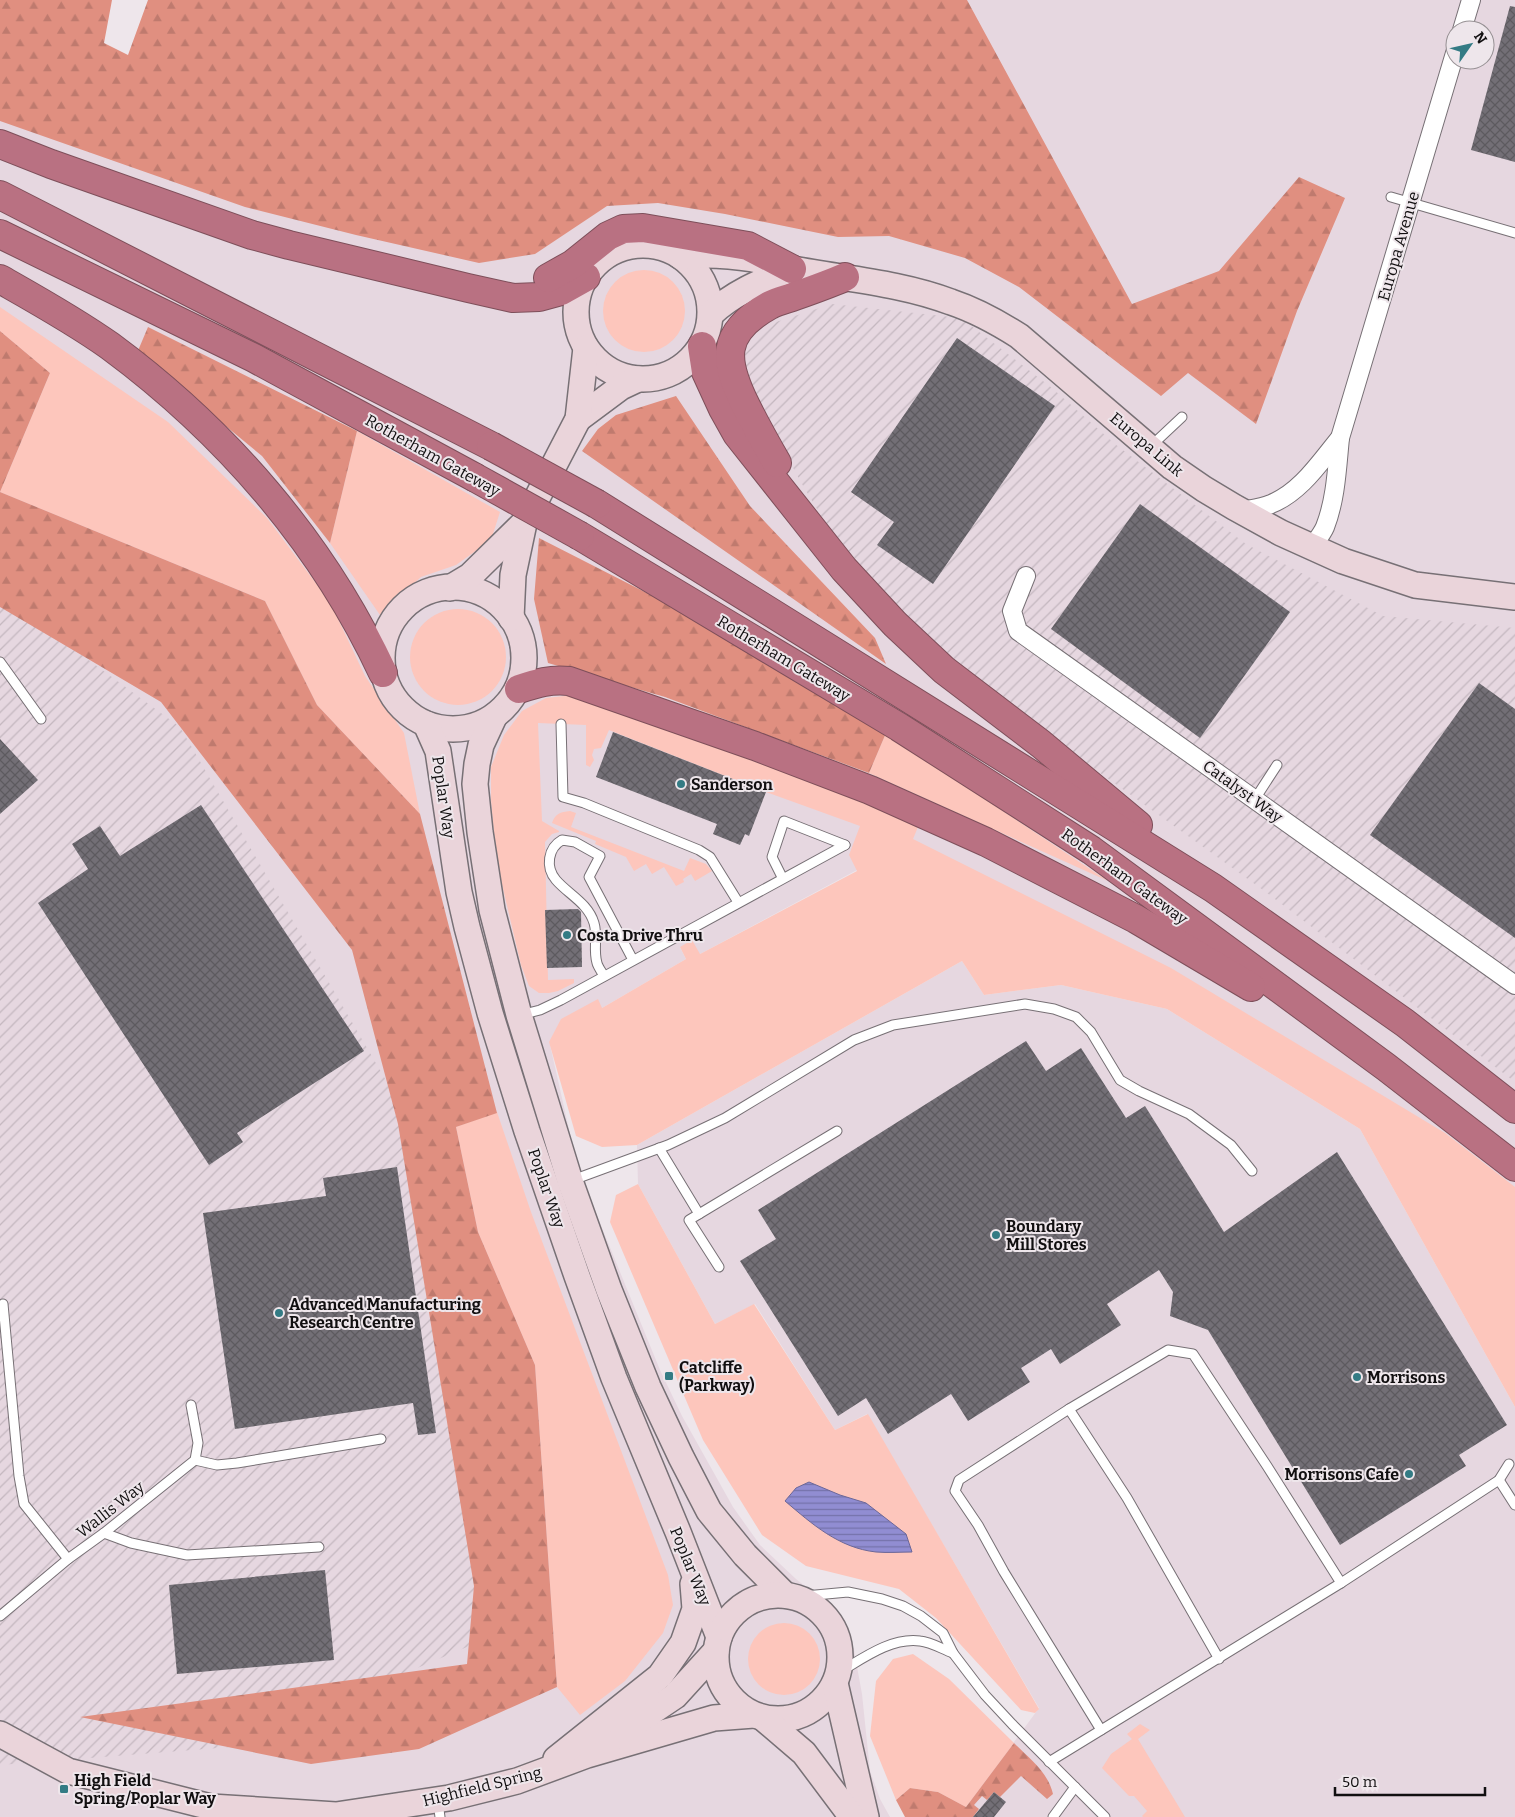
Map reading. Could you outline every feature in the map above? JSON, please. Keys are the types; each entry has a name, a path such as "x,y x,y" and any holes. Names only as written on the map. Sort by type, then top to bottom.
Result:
{"highway":[{"path":"0,144 252,235 468,288 513,298 539,297 561,291 586,277"},
{"name":"Rotherham Gateway","path":"0,195 491,446 596,504 1212,888 1405,1023 1515,1109"},
{"path":"496,293 531,285 555,275 573,264 608,236 622,230 644,228 748,246 792,269"},
{"name":"Rotherham Gateway","path":"0,234 254,358 474,477 580,536 899,726 1091,850 1386,1068 1515,1167"},
{"path":"829,550 761,437 736,386 729,361 731,347 738,330 750,319 772,304 845,278"},
{"path":"0,279 108,345 190,411 295,525 353,612 383,672"},
{"path":"702,346 706,372 723,410 737,434 844,569 895,624 944,670 1041,744 1212,888"},
{"path":"520,689 548,681 569,681 755,746 870,790 986,842 1136,919 1386,1068"}],"main road":[{"path":"638,245 653,246 680,256 694,269 705,286 710,304 708,328 702,346 687,364 664,376 638,379 614,373 603,366 586,348 581,338 576,318 578,297 586,277 598,262 624,248 638,245"},
{"name":"Europa Link","path":"680,256 705,254 751,259 792,269 917,292 950,301 994,320 1019,336 1172,467 1241,511 1343,561 1415,585 1515,597"},
{"path":"710,314 732,296 792,269"},
{"path":"512,618 513,575 524,522 578,420 586,348"},
{"path":"578,420 621,387 638,379"},
{"path":"450,588 470,576 524,522"},
{"path":"441,588 464,588 486,595 502,607 512,618 522,642 525,662 520,689 505,708 494,717 473,727 449,730 426,724 414,718 403,709 394,698 383,672 382,650 389,628 402,609 420,595 441,588"},
{"name":"Poplar Way","path":"494,717 481,745 475,784 492,910 519,1015 570,1181 609,1290 648,1387 709,1511 745,1555 790,1596"},
{"name":"Poplar Way","path":"426,724 438,751 459,892 490,1013 527,1131 614,1378 691,1566 717,1644"},
{"path":"536,1774 660,1676 683,1643 695,1609 691,1566"},
{"name":"Poplar Way","path":"852,1817 804,1753 758,1716 740,1707 727,1694 720,1681 716,1668 717,1644 726,1622 738,1609 749,1601 768,1595 790,1596 810,1604 824,1615 834,1630 840,1654 836,1678 866,1817"},
{"name":"Highfield Spring","path":"587,1755 676,1696 717,1644"},
{"path":"758,1716 778,1720 793,1718 802,1714 812,1709 826,1697 836,1678"},
{"name":"Highfield Spring","path":"0,1734 68,1771 211,1807 336,1815 439,1808 587,1755 714,1718 758,1716"}],"street":[{"path":"1465,20 1471,0"},
{"name":"Europa Avenue","path":"1312,547 1324,529 1329,513 1336,477 1340,438 1450,70"},
{"name":"Europa Avenue","path":"1241,511 1269,505 1291,494 1340,438"},
{"name":"Catalyst Way","path":"1026,576 1012,611 1018,631 1515,985"}],"lane":[{"path":"1391,197 1515,233"},
{"path":"1150,447 1182,417"},
{"path":"0,662 41,719"},
{"path":"561,724 563,797 584,803 699,850 710,857 738,902"},
{"path":"1255,799 1277,765"},
{"path":"519,1015 540,1010 845,845 784,821 772,857 782,878"},
{"path":"604,976 597,962 594,924 587,911 575,896 556,880 550,871 550,854 556,843 562,840 576,842 600,856 589,877 633,960"},
{"path":"570,1181 659,1148 725,1118 854,1040 893,1026 1025,1004 1054,1009 1076,1017 1091,1032 1120,1080 1189,1114 1231,1145 1252,1171"},
{"path":"719,1267 689,1220 837,1130"},
{"path":"659,1148 699,1214"},
{"path":"3,1304 19,1476 24,1504 68,1559"},
{"path":"1101,1730 1004,1572 978,1525 955,1491 959,1480 1070,1409 1168,1350 1193,1354 1341,1583"},
{"path":"191,1406 198,1443 194,1460 217,1465 381,1440"},
{"path":"1070,1409 1127,1498 1219,1659"},
{"name":"Wallis Way","path":"0,1616 68,1559 104,1533 194,1460"},
{"path":"1049,1762 1341,1583 1499,1480 1509,1464"},
{"path":"1499,1480 1515,1505"},
{"path":"104,1533 131,1543 187,1555 319,1547"},
{"path":"790,1596 848,1592 882,1599 903,1606 921,1616 942,1633 953,1653 985,1695 1105,1817"},
{"path":"836,1678 878,1650 901,1641 920,1641 953,1653"},
{"path":"1053,1817 1075,1787"}],"shaded area":[{"path":"337,0 1515,0 1515,1202 1127,959 857,870 700,954 680,947 686,959 602,1008 550,1045 578,1169 660,1370 682,1416 733,1507 760,1545 796,1579 826,1603 845,1625 854,1650 862,1694 870,1771 880,1799 890,1817 0,1817 0,100"},
{"path":"644,270 660,273 673,282 682,295 685,311 682,327 673,340 660,349 644,352 628,349 615,340 606,327 603,311 606,295 615,282 628,273"},
{"path":"832,304 961,318 1052,388 1115,444 1246,544 1383,616 1515,628 1515,1082 1263,890 932,652 829,529 752,393 743,357 757,328"},
{"path":"0,307 168,422 267,518 330,602 365,676 404,733 420,814 317,705 265,601 0,492 50,373 0,331"},
{"path":"357,431 500,512 491,540 456,565 421,577 380,615 330,543"},
{"path":"0,595 180,727 398,1101 507,1630 231,1747 0,1765"},
{"path":"458,609 476,613 492,623 502,639 506,657 502,675 492,691 476,701 458,705 440,701 424,691 414,675 410,657 414,639 424,623 440,613"},
{"path":"574,695 920,822 913,839 1171,968 1445,1133 1515,1187 1515,1407 1360,1129 1167,1009 1061,985 984,995 962,961 637,1145 602,1147 576,1136 549,1042 561,1019 598,999 602,1008 686,959 680,947 692,940 700,954 857,871 849,855 860,826 766,792 609,730 601,748 594,749 592,755 594,760 590,767 586,765 586,725 538,723 542,821 559,831 552,834 545,842 548,980 574,979 574,983 558,991 539,993 529,986 521,965 501,880 491,800 491,767 504,735 522,711 546,698"},
{"path":"886,733 1108,881 869,773"},
{"path":"570,811 576,813 571,827 684,871 690,858 706,864 712,871 695,881 691,874 683,879 684,882 676,886 664,867 652,874 646,864 634,871 626,857 595,844 596,841 552,823 558,814"},
{"path":"962,961 984,995 1061,985 1167,1009 1360,1129 1515,1407 1515,1817 959,1817 1039,1708 867,1414 835,1430 755,1304 715,1324 638,1184 637,1145"},
{"path":"497,1112 531,1212 668,1575 673,1605 663,1633 625,1681 580,1715 557,1687 535,1365 478,1232 456,1127"},
{"path":"638,1184 715,1324 754,1304 835,1430 868,1414 1039,1709 1035,1713 1021,1710 936,1618 899,1589 806,1566 762,1535 703,1440 610,1222 616,1195"},
{"path":"809,1482 866,1503 906,1534 912,1552 863,1550 850,1546 827,1534 785,1501 796,1488"},
{"path":"784,1623 798,1626 810,1633 817,1645 820,1659 817,1673 810,1685 798,1692 784,1695 770,1692 758,1685 751,1673 748,1659 751,1645 758,1633 770,1626"},
{"path":"913,1654 949,1679 1014,1743 966,1807 938,1792 910,1788 896,1800 870,1736 876,1681 893,1659"},
{"path":"1140,1724 1150,1730 1138,1739 1185,1817 1143,1817 1147,1811 1134,1796 1129,1796 1102,1768 1111,1754 1132,1739 1127,1734"}],"green space":[{"path":"0,0 112,0 104,43 128,55 148,0 967,0 1132,304 1219,271 1299,177 1345,198 1297,311 1256,424 1188,373 1161,396 1019,287 965,258 889,236 838,237 725,214 658,203 607,206 535,254 479,263 245,207 0,121"},
{"path":"148,327 357,431 330,543 262,456 137,353"},
{"path":"0,331 50,373 0,492"},
{"path":"676,396 750,506 875,638 886,664 582,451 598,429 616,415"},
{"path":"0,492 265,601 317,705 420,814 497,1113 456,1127 478,1232 535,1365 557,1687 419,1749 311,1764 80,1717 467,1664 474,1586 398,1124 352,950 161,702 0,607"},
{"path":"539,538 690,615 886,733 869,773 665,697 548,663 534,599"},
{"path":"1014,1743 1047,1779 1053,1794 1047,1799 1021,1776 1000,1797 994,1792 987,1800 982,1796 974,1805 979,1809 973,1817 905,1817 896,1800 910,1788 938,1792 966,1807"}],"building":[{"path":"1510,6 1515,7 1515,162 1471,150 1493,70 1495,70 1495,61"},
{"path":"957,338 1055,406 933,584 877,545 894,522 851,492"},
{"path":"1140,504 1290,612 1200,738 1051,629"},
{"path":"1479,683 1515,709 1515,938 1370,835"},
{"name":"Sanderson","path":"613,732 766,792 749,836 745,834 740,845 713,834 717,824 596,777"},
{"path":"0,739 38,780 0,814"},
{"path":"201,805 364,1051 237,1133 243,1142 209,1165 38,903 88,869 72,844 100,826 120,856"},
{"name":"Costa Drive Thru","path":"578,909 581,912 582,967 547,968 545,910"},
{"name":"Boundary Mill Stores","path":"1026,1041 1046,1071 1081,1048 1126,1118 1145,1106 1224,1232 1337,1152 1507,1425 1459,1455 1466,1466 1340,1545 1208,1330 1170,1316 1173,1292 1159,1270 1107,1304 1121,1325 1060,1364 1051,1349 1021,1368 1030,1382 968,1421 951,1394 888,1434 866,1398 838,1416 740,1261 776,1239 758,1210"},
{"path":"397,1167 436,1433 418,1435 413,1403 235,1429 203,1213 326,1196 323,1178"},
{"path":"325,1570 334,1660 177,1674 169,1585"},
{"path":"994,1792 1006,1802 994,1817 973,1817"}],"place":[{"name":"Sanderson","path":"681,784"},
{"name":"Costa Drive Thru","path":"567,935"},
{"name":"Boundary Mill Stores","path":"996,1235"},
{"name":"Advanced Manufacturing Research Centre","path":"279,1313"},
{"name":"Catcliffe (Parkway)","path":"669,1376"},
{"name":"Morrisons","path":"1357,1377"},
{"name":"Morrisons Cafe","path":"1409,1474"},
{"name":"High Field Spring/Poplar Way","path":"64,1789"}]}
